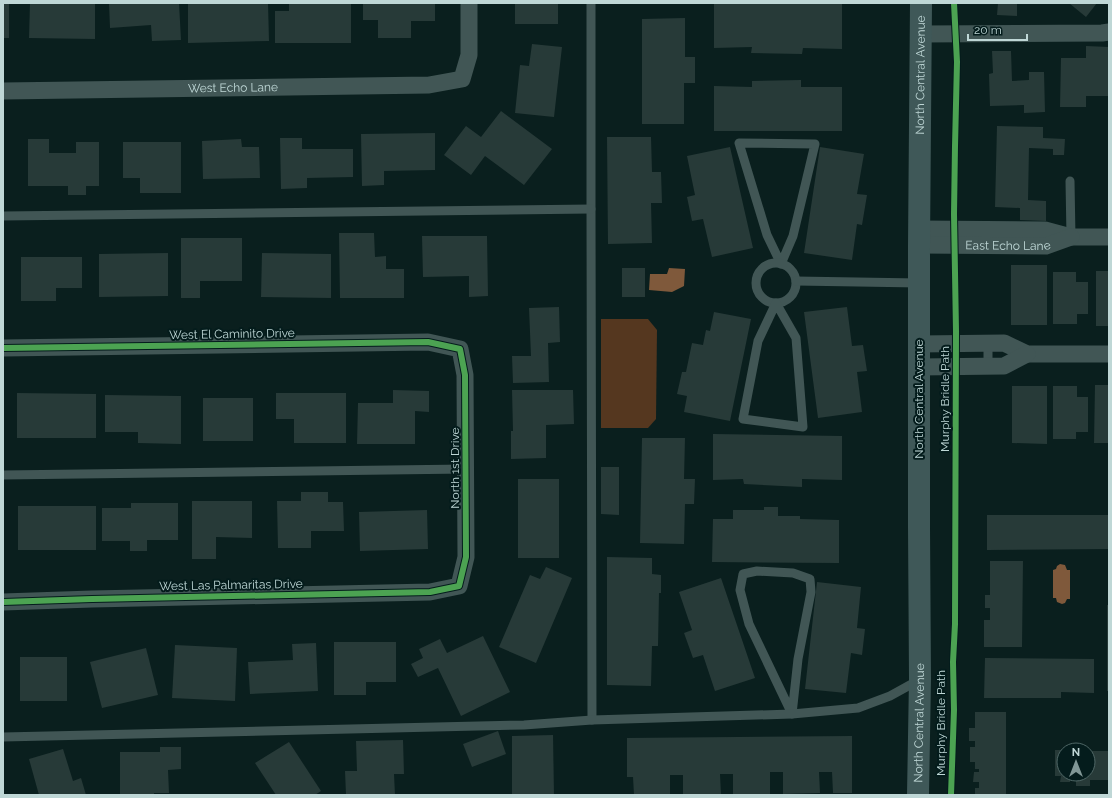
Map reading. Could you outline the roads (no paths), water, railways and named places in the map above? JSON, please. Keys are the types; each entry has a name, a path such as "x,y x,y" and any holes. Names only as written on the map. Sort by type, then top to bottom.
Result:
{"main road":[{"name":"North Central Avenue","path":"918,795 920,679 919,237 921,3"}],"street":[{"name":"West Echo Lane","path":"3,92 430,85 462,79 469,55 469,3"},
{"path":"920,34 1109,32"},
{"name":"East Echo Lane","path":"919,237 955,237 1045,230 1071,237 1109,237"},
{"name":"West El Caminito Drive","path":"3,348 428,342 460,349"},
{"path":"919,344 1004,343 1027,354 1109,354"},
{"name":"North 1st Drive","path":"459,586 466,557 465,375 460,349"},
{"path":"919,366 1004,366 1027,354"},
{"name":"West Las Palmaritas Drive","path":"3,602 430,592 459,586"}],"lane":[{"path":"591,3 592,720"},
{"path":"739,143 815,144 793,236 781,264 767,235 739,143"},
{"path":"1070,180 1071,237"},
{"path":"3,216 591,209"},
{"path":"775,263 786,266 791,270 796,281 796,287 791,297 776,303 764,300 756,290 755,284 756,278 763,267 775,263"},
{"path":"796,281 919,282"},
{"path":"776,303 796,338 803,427 743,419 758,341 776,303"},
{"path":"988,343 988,366"},
{"path":"3,475 466,469"},
{"path":"757,571 794,573 810,579 811,592 798,659 792,714 749,624 740,590 743,574 757,571"},
{"path":"3,737 524,724 592,720 792,714 858,708 890,696 920,679"}]}
